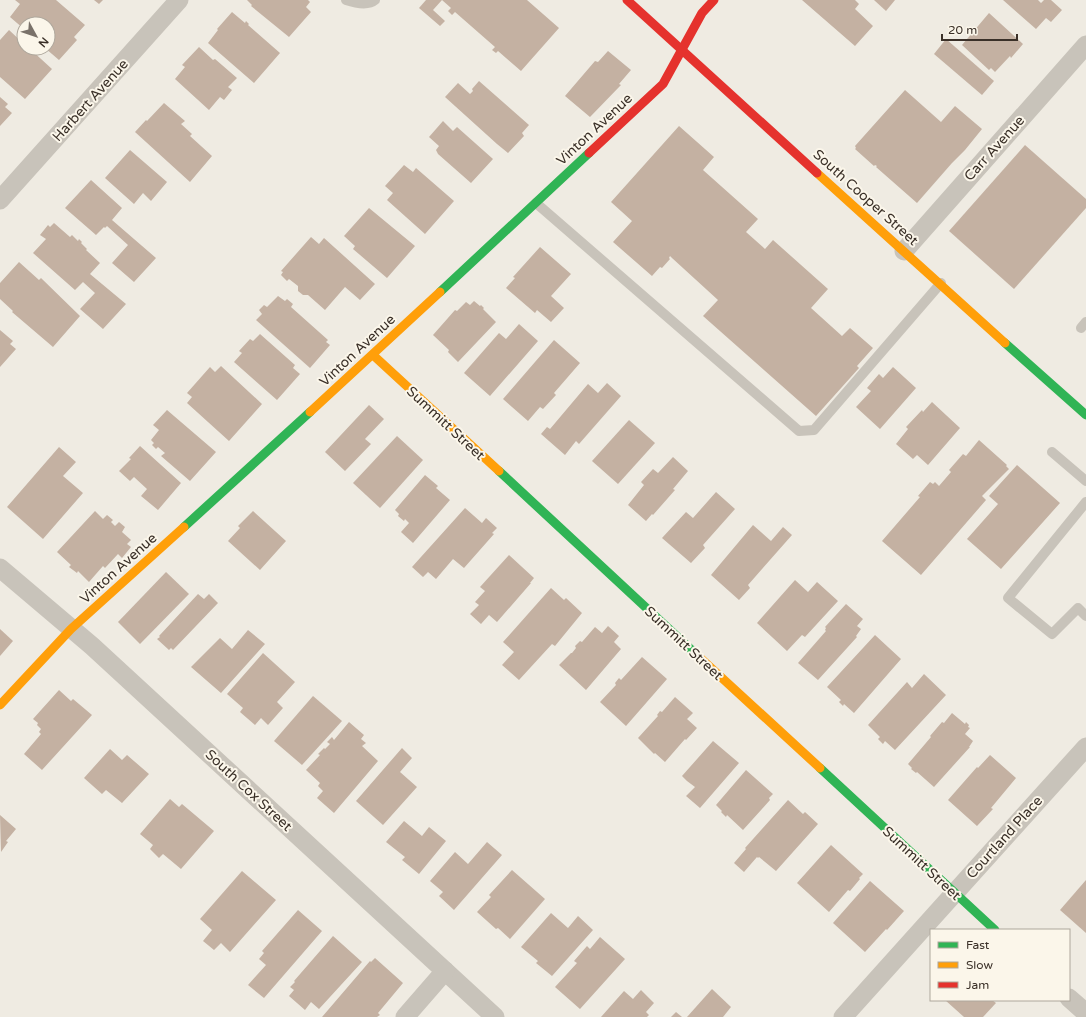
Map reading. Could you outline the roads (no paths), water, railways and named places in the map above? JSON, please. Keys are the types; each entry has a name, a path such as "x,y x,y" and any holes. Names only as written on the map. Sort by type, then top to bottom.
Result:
{"street":[{"name":"Harbert Avenue","path":"0,200 179,0"},
{"name":"South Cooper Street","path":"627,0 941,283 1063,396 1086,415"},
{"name":"Vinton Avenue","path":"0,705 71,629 373,356 663,84 702,13 714,0"},
{"name":"Carr Avenue","path":"904,251 1086,45"},
{"name":"Summitt Street","path":"373,356 994,929"},
{"path":"1063,396 1078,398"},
{"name":"South Cox Street","path":"0,568 92,646 495,1017"},
{"name":"Courtland Place","path":"844,1017 954,892 1086,747"},
{"path":"405,1017 445,971"},
{"path":"1070,999 1086,1013"}],"lane":[{"path":"346,0 356,3 373,2 375,0"},
{"path":"536,203 799,431 814,430 941,283"},
{"path":"1052,452 1086,481"},
{"path":"1086,502 1008,598 1052,634 1078,608 1086,616"}]}
